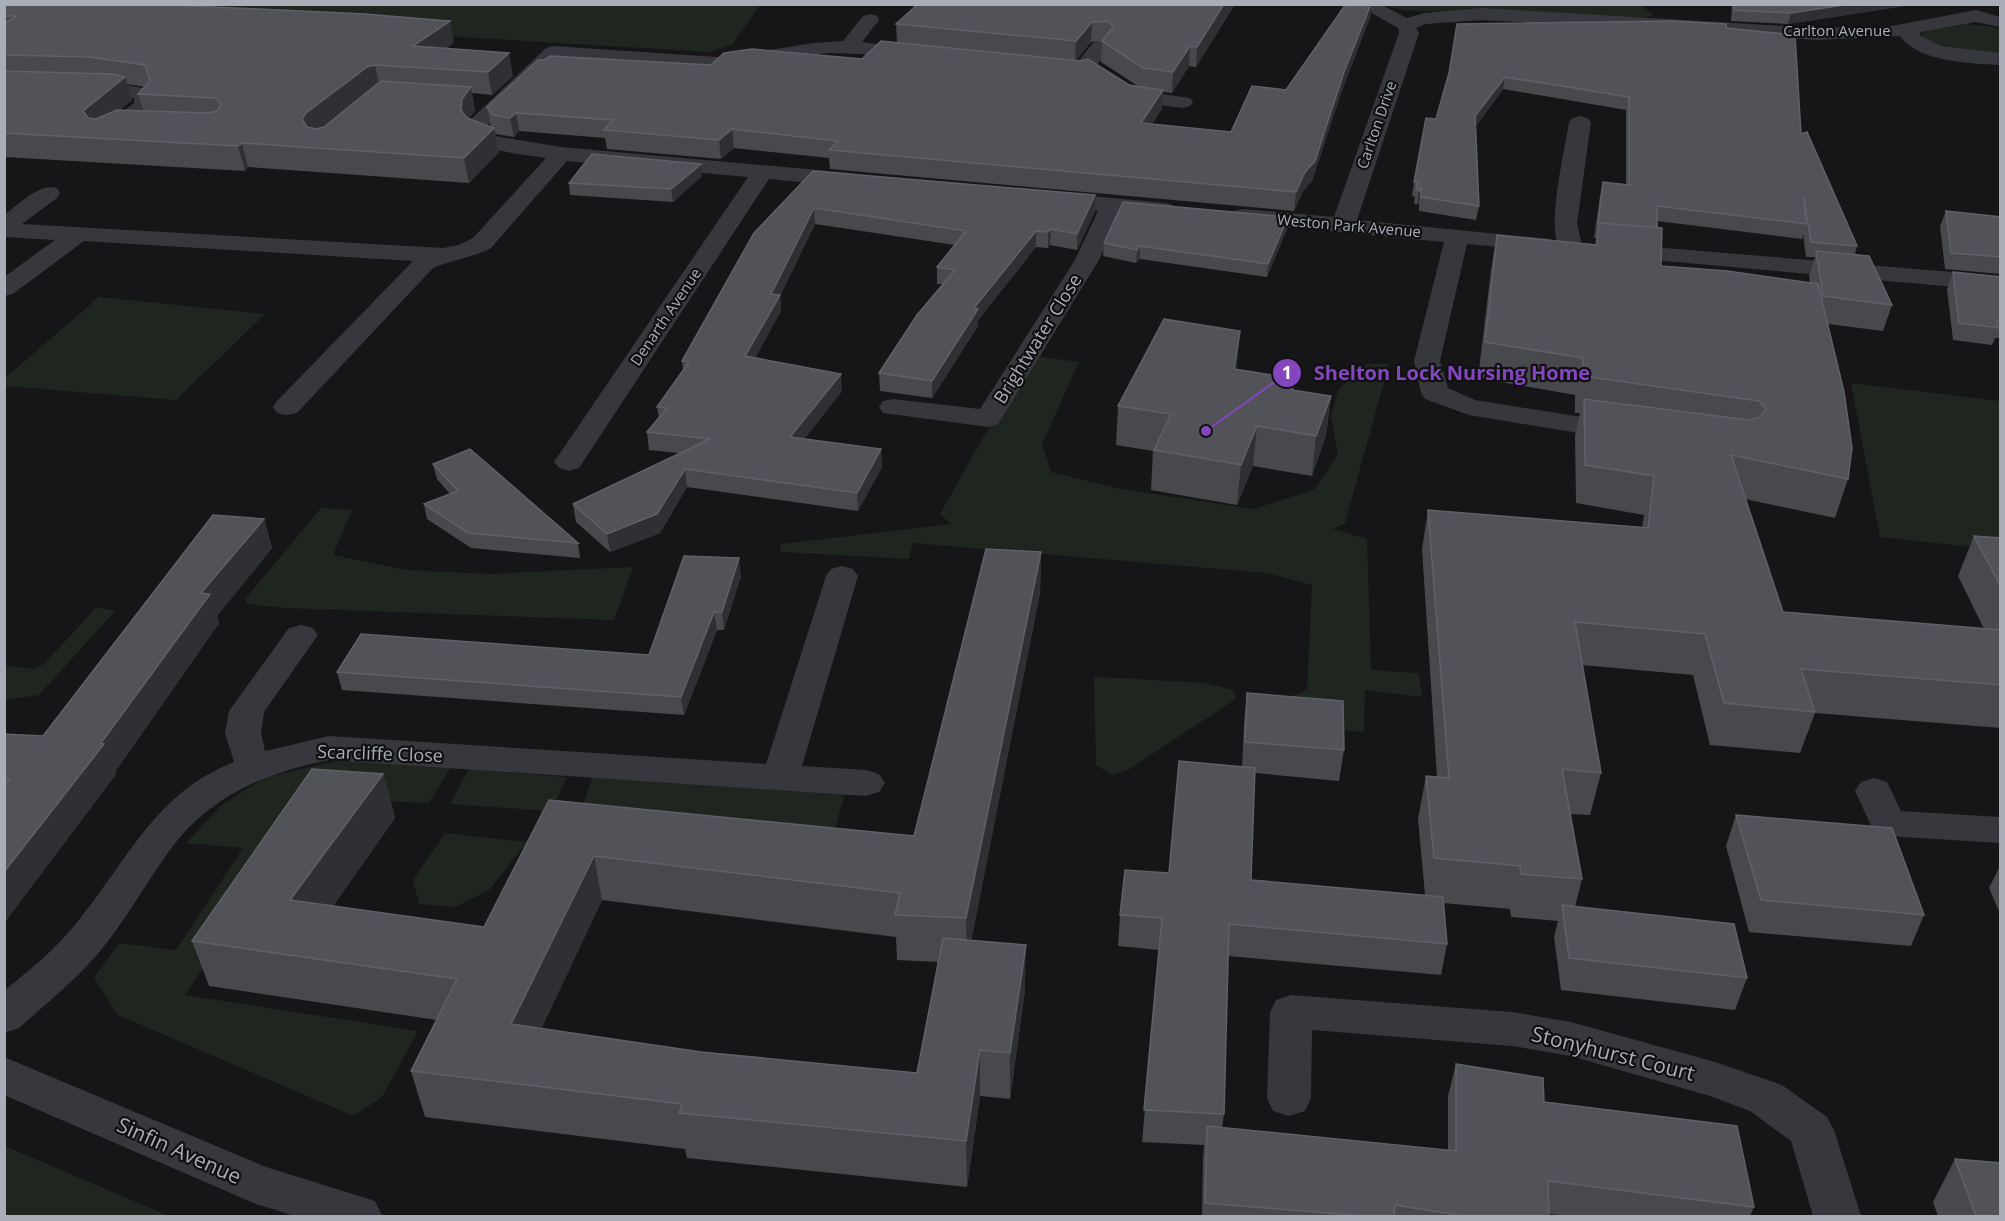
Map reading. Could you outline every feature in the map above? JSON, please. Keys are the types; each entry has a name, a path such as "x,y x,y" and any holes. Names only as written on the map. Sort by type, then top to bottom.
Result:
{"street":[{"path":"1365,4 1406,25"},
{"path":"1658,4 1672,24"},
{"path":"1976,16 1998,4"},
{"name":"Carlton Avenue","path":"1406,25 1424,20 1482,14 1818,34 1892,32 1976,16 2001,22"},
{"path":"848,47 870,20"},
{"name":"Carlton Drive","path":"1343,225 1409,33 1406,25"},
{"path":"1914,28 1909,35 1921,46 1953,54 2001,59"},
{"path":"868,182 561,154 502,145 482,137 477,128 478,123 553,52 718,63 848,47 931,57"},
{"path":"1035,66 1081,70 1100,47"},
{"path":"1086,63 1136,97 1183,102"},
{"path":"4,85 119,89 144,94 145,105 111,129 154,126"},
{"path":"474,102 498,104"},
{"path":"1570,246 1565,223 1580,122"},
{"path":"287,407 424,263 443,255 466,251 482,243 561,154"},
{"name":"Denarth Avenue","path":"569,462 763,172"},
{"path":"4,228 49,193"},
{"path":"1031,198 1182,211"},
{"name":"Brightwater Close","path":"893,407 988,418 1087,260 1112,205"},
{"name":"Weston Park Avenue","path":"1216,214 2001,284"},
{"path":"4,228 443,255"},
{"path":"4,288 79,234"},
{"path":"1457,236 1427,361 1435,393 1469,407 1647,435"},
{"path":"781,776 842,576"},
{"path":"254,766 242,740 243,722 247,711 301,635"},
{"name":"Scarcliffe Close","path":"4,1016 90,936 164,830 195,799 254,766 297,754 329,748 866,783"},
{"path":"1874,791 1887,823 2001,830"},
{"name":"Stonyhurst Court","path":"1289,1098 1291,1012 1512,1029 1571,1039 1715,1080 1766,1098 1811,1130 1837,1216"},
{"name":"Sinfin Avenue","path":"4,1075 256,1184 358,1216"}],"shaded area":[{"path":"198,4 760,5 732,45 709,52 193,21 181,14"},
{"path":"1639,4 1652,13 1652,16 1636,18 1413,11 1383,5"},
{"path":"1967,24 2000,28 2000,54 1980,55 1959,52 1939,46 1921,36 1925,31"},
{"path":"99,297 265,314 176,400 5,386 5,378"},
{"path":"1034,356 1079,362 1042,444 1051,472 1121,489 1254,509 1315,489 1338,454 1331,416 1338,390 1366,364 1389,364 1345,523 1333,529 1367,539 1371,670 1419,673 1422,697 1365,690 1364,732 1244,724 1307,689 1312,585 1267,573 913,543 909,559 780,552 781,544 951,524 940,514 984,436"},
{"path":"1851,383 2000,401 2000,550 1880,537"},
{"path":"321,508 352,510 333,555 407,570 489,574 633,567 614,620 285,608 247,604 245,599"},
{"path":"97,607 115,611 39,695 5,700 5,665 32,669 44,664"},
{"path":"1094,678 1205,683 1233,690 1236,699 1128,770 1112,775 1096,765"},
{"path":"341,760 451,767 429,803 317,799 185,995 418,1031 382,1097 354,1116 118,1015 94,978 119,943 176,950 243,848 186,843 223,804 266,777"},
{"path":"469,769 567,777 551,811 450,804"},
{"path":"604,774 846,791 833,835 579,815 592,778"},
{"path":"445,833 527,842 489,890 455,907 419,904 413,880"},
{"path":"5,1146 169,1216 5,1216"}],"building":[{"path":"4,4 149,4 365,14 450,21 413,46 509,53 488,72 375,65 367,67 306,113 302,119 307,127 316,129 324,127 381,81 471,87 462,99 461,110 467,118 494,128 464,158 242,143 238,146 4,133 4,71 112,74 125,77 83,111 88,118 96,119 117,110 208,113 217,111 221,104 216,98 138,94 150,81 145,65 90,57 4,55 4,24 17,16 4,16"},
{"path":"918,4 1224,4 1197,47 1190,46 1173,72 1143,68 1102,41 1113,27 1108,21 1092,22 1076,41 896,24"},
{"path":"1346,4 1371,4 1344,72 1315,161 1305,172 1296,192 829,150 838,141 732,129 719,140 604,130 613,120 516,113 510,118 493,115 487,107 538,60 544,60 550,56 711,65 724,53 752,49 862,59 881,41 1081,61 1088,59 1129,85 1163,90 1141,123 1231,132 1252,86 1286,90"},
{"path":"1734,4 1850,4 1791,13 1734,10"},
{"path":"1672,21 1726,24 1726,28 1795,35 1801,134 1807,132 1857,246 1811,242 1804,197 1806,224 1657,206 1657,228 1598,224 1603,182 1629,185 1629,97 1505,77 1475,116 1479,206 1421,197 1421,188 1419,191 1416,189 1418,183 1414,182 1426,118 1436,119 1449,73 1457,24"},
{"path":"592,154 701,164 671,189 569,183"},
{"path":"813,171 1095,195 1077,234 1051,229 1048,232 1036,231 974,308 978,309 932,381 879,373 917,315 955,270 937,267 966,231 814,208 771,294 780,295 745,356 841,374 790,437 881,449 857,493 685,469 657,514 607,534 573,504 710,439 647,432 667,408 657,407 689,362 682,361 754,233"},
{"path":"1123,202 1288,217 1268,264 1140,246 1137,250 1104,243"},
{"path":"1946,211 2001,217 2001,257 1951,253"},
{"path":"1599,223 1662,228 1661,266 1727,271 1818,284 1844,392 1852,448 1848,479 1731,455 1783,612 2001,630 2001,685 1801,669 1815,712 1724,703 1705,634 1575,622 1601,773 1562,769 1582,879 1521,874 1520,866 1434,858 1426,776 1449,778 1428,510 1648,528 1654,476 1585,465 1584,399 1749,420 1760,417 1766,409 1759,401 1583,376 1583,358 1485,342 1497,235 1597,245"},
{"path":"1816,251 1869,256 1892,305 1823,296"},
{"path":"1953,272 2001,277 2001,321 1997,321 1998,328 1959,323"},
{"path":"1164,319 1240,331 1234,369 1296,379 1292,390 1331,396 1316,436 1257,426 1241,465 1154,450 1171,414 1118,406"},
{"path":"470,449 578,543 468,533 424,504 458,491 433,464"},
{"path":"213,515 264,519 201,593 210,594 101,743 104,744 4,872 4,785 10,779 4,778 4,734 43,736"},
{"path":"1974,536 2001,538 2001,587"},
{"path":"986,549 1041,552 966,918 895,915 900,893 594,856 511,1024 701,1052 917,1073 943,938 1026,945 1010,1053 980,1050 966,1141 679,1113 682,1104 411,1071 457,979 192,941 312,769 383,774 290,900 484,927 549,800 914,836"},
{"path":"684,556 739,558 722,612 714,612 681,697 337,672 361,634 649,655"},
{"path":"1247,693 1343,701 1344,750 1245,742"},
{"path":"1179,761 1255,768 1251,880 1443,897 1447,944 1229,924 1224,1114 1144,1110 1162,918 1120,915 1125,870 1169,873"},
{"path":"1736,815 1892,828 1924,915 1761,900"},
{"path":"1562,905 1734,924 1747,978 1569,958"},
{"path":"1456,1064 1543,1078 1544,1102 1737,1126 1754,1207 1548,1181 1549,1216 1464,1216 1395,1205 1394,1216 1363,1216 1205,1203 1207,1126 1456,1151"},
{"path":"1955,1159 2001,1163 2001,1216 1976,1216"}],"place":[{"name":"Shelton Lock Nursing Home","path":"1206,431"}]}
